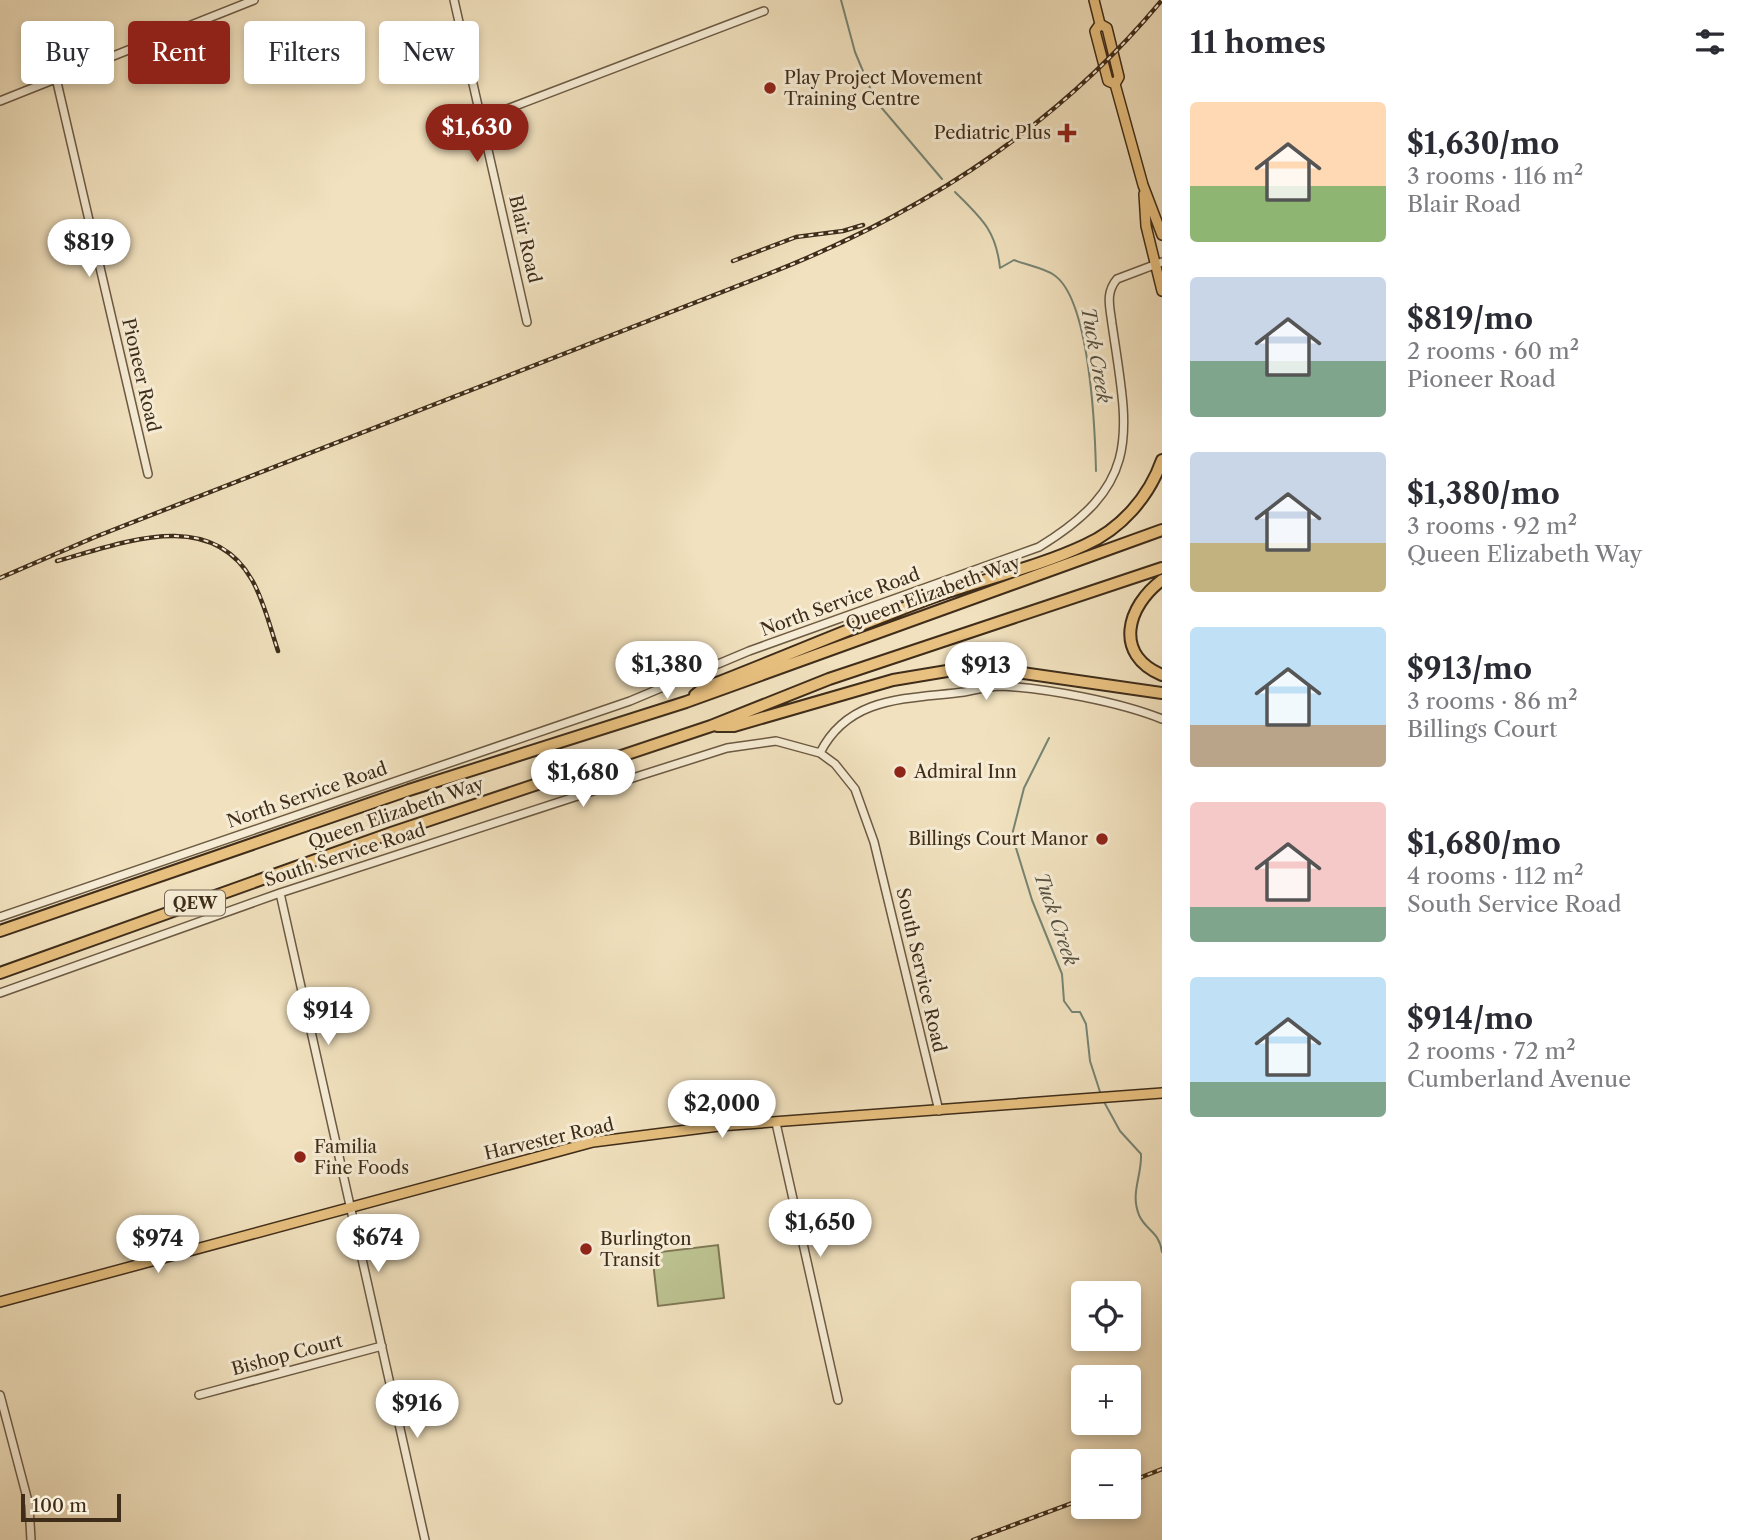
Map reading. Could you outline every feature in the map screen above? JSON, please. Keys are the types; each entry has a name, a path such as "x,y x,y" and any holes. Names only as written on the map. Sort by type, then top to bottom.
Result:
{"highway":[{"path":"687,702 704,688 929,599 1086,545 1122,521 1135,507 1150,487 1162,460"},
{"name":"Queen Elizabeth Way","path":"0,931 409,790 687,702 1162,530"},
{"name":"Queen Elizabeth Way","path":"0,973 391,833 711,726 830,679 1162,568"},
{"path":"1162,580 1139,602 1130,629 1138,657 1162,675"},
{"path":"711,726 734,726 892,680 965,668 996,669 1162,693"}],"main road":[{"path":"1094,0 1100,24 1107,28 1119,77 1115,84 1143,185 1162,235"},
{"path":"1143,185 1146,226 1159,263 1162,291"},
{"name":"Harvester Road","path":"0,1302 593,1142 719,1126 1162,1093"}],"street":[{"path":"114,55 254,0"},
{"name":"Blair Road","path":"454,0 527,322"},
{"path":"481,119 764,11"},
{"path":"0,101 42,84"},
{"name":"Pioneer Road","path":"58,84 148,474"},
{"name":"North Service Road","path":"0,917 630,701 750,651 1039,547 1072,527 1107,491 1119,461 1123,433 1123,400 1108,296 1117,278 1159,263"},
{"path":"820,753 835,730 856,712 920,694 962,692 999,686 1101,701 1162,719"},
{"name":"South Service Road","path":"0,993 280,893 727,748 776,741 820,753 835,764 856,789 867,818 939,1111"},
{"path":"280,893 425,1540"},
{"path":"776,1123 838,1400"},
{"name":"Bishop Court","path":"199,1395 382,1346"},
{"path":"0,1395 29,1505 31,1540"}],"green space":[{"path":"718,1245 724,1298 658,1306 652,1253"}],"waterway":[{"name":"Tuck Creek","path":"841,0 855,52 875,100 942,179"},
{"name":"Tuck Creek","path":"955,192 980,217 991,234 1000,268 1014,260 1040,268 1054,275 1066,289 1076,310 1088,366 1096,471"},
{"name":"Tuck Creek","path":"1049,738 1024,788 1012,835 1032,900 1062,974 1064,1001 1072,1012 1080,1012 1086,1024 1090,1061 1101,1095"},
{"name":"Tuck Creek","path":"1103,1100 1120,1131 1141,1154 1136,1192 1137,1207 1142,1220 1158,1240 1162,1252"}],"railway":[{"path":"0,578 95,537 768,274 879,224 932,195 1031,127 1121,46 1162,0"},
{"path":"733,261 796,237 843,231 863,225"},
{"path":"57,561 108,546 162,536 188,537 213,543 234,557 252,580 278,651"},
{"path":"1141,1477 1162,1469"},
{"path":"973,1540 1071,1503"}],"place":[{"name":"Play Project Movement Training Centre","path":"770,88"},
{"name":"Pediatric Plus","path":"1067,133"},
{"name":"Admiral Inn","path":"900,772"},
{"name":"Billings Court Manor","path":"1102,839"},
{"name":"Familia Fine Foods","path":"300,1157"},
{"name":"Burlington Transit","path":"586,1249"}]}
